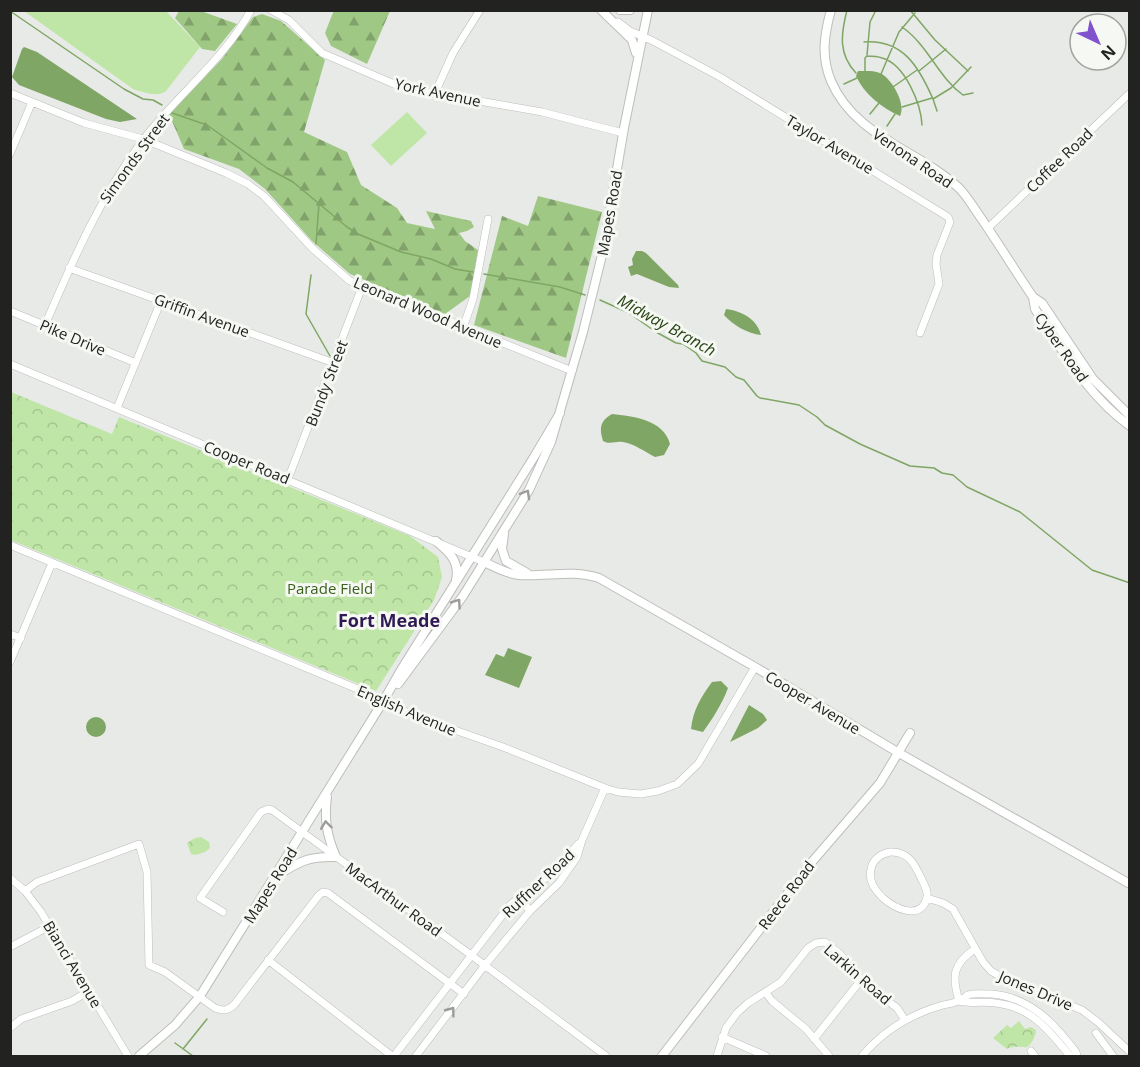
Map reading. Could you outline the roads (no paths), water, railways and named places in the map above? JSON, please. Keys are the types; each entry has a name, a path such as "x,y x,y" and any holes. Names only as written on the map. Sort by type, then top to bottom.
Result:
{"street":[{"name":"Simonds Street","path":"45,325 69,268 102,202 143,140 227,46 251,10"},
{"name":"York Avenue","path":"271,10 289,20 314,47 332,58 394,84 543,112 623,133"},
{"path":"435,93 453,53 480,10"},
{"path":"603,10 632,40 637,59"},
{"name":"Taylor Avenue","path":"603,10 626,28 720,77 948,216 950,222 937,255 939,284 920,333"},
{"path":"620,10 630,10"},
{"name":"Mapes Road","path":"384,700 457,603 484,562 529,490 551,442 603,251 623,133 648,10"},
{"name":"Venona Road","path":"831,10 824,44 827,70 837,94 852,115 871,130 945,176 961,190 1033,297"},
{"name":"Leonard Wood Avenue","path":"10,93 99,129 143,140 210,166 248,184 271,203 327,262 362,287 572,371"},
{"name":"Coffee Road","path":"988,228 1130,93"},
{"path":"10,154 32,102"},
{"path":"463,328 473,299 488,219"},
{"name":"Griffin Avenue","path":"69,268 334,363"},
{"name":"Bundy Street","path":"288,479 362,287"},
{"name":"Cyber Road","path":"1033,297 1042,303 1093,379 1130,416"},
{"name":"Cyber Road","path":"1033,297 1035,309 1078,372 1108,408 1130,426"},
{"path":"117,408 161,301"},
{"name":"Pike Drive","path":"10,311 136,363"},
{"name":"Cooper Road","path":"10,364 484,562"},
{"name":"Mapes Road","path":"139,1056 175,1025 200,996 560,413"},
{"path":"505,528 502,543 504,557 509,564 531,575"},
{"path":"436,541 455,560 456,583"},
{"name":"English Avenue","path":"10,545 384,700 412,715 503,747 618,792 641,794 658,791 676,783 698,764 755,667"},
{"name":"Cooper Avenue","path":"484,562 510,573 531,575 573,572 587,573 599,578 899,753 1130,884"},
{"path":"10,662 52,563"},
{"path":"10,634 21,638"},
{"name":"Reece Road","path":"662,1056 824,846 880,783 910,733"},
{"name":"Ruffner Road","path":"416,1056 530,910 562,879 577,857 605,788"},
{"path":"275,876 307,858 336,857 326,831 327,792"},
{"name":"MacArthur Road","path":"223,912 200,898 261,812 268,809 485,965"},
{"name":"Ruffner Road","path":"393,1056 519,897 555,871 582,840"},
{"path":"25,891 37,882 139,844 147,872 148,960 153,967 165,972 215,1008 229,1010 323,892 328,893 464,994"},
{"path":"895,851 904,854 915,866 927,891 927,898 924,905 911,912 889,903 872,884 870,872 874,862 885,853 895,851"},
{"path":"555,871 562,879"},
{"name":"Bianci Avenue","path":"10,878 25,891 50,926 128,1056"},
{"path":"519,897 530,910"},
{"name":"Jones Drive","path":"927,898 953,909 975,949 987,967 997,975 1082,1010 1130,1052"},
{"path":"10,947 50,926"},
{"name":"Larkin Road","path":"717,1056 722,1037 736,1013 781,982 812,945 820,942 825,942 840,954 861,980 897,1008 905,1020"},
{"path":"959,1001 954,982 956,971 962,959 975,949"},
{"path":"268,960 393,1056"},
{"path":"485,965 606,1056"},
{"path":"814,1039 861,980"},
{"path":"10,1028 21,1019 72,1001 89,991"},
{"path":"766,993 772,1001 796,1020 829,1056"},
{"path":"861,1056 882,1036 905,1020 922,1012 959,1001 968,995 994,994 1018,1000 1048,1018 1070,1043 1077,1056"},
{"path":"959,1001 994,1002 1023,1010 1042,1023 1070,1056"},
{"path":"1096,1033 1113,1056"},
{"path":"722,1037 766,1056"}],"waterway":[{"path":"847,10 842,43 846,59 856,73"},
{"path":"867,55 870,22 876,10"},
{"path":"910,10 935,40 968,71"},
{"name":"Midway Branch","path":"10,11 124,89 143,99 153,100 162,105"},
{"path":"881,74 899,32 915,13"},
{"path":"902,27 919,43 954,88 963,95 973,93"},
{"path":"864,42 889,45 908,57 922,76 933,99"},
{"path":"919,71 946,49"},
{"path":"865,71 867,56 882,58 898,68 915,96 922,125"},
{"path":"937,111 933,99 951,88 971,67"},
{"path":"893,87 917,70"},
{"path":"844,84 857,78"},
{"path":"902,107 932,98"},
{"path":"870,114 879,103"},
{"name":"Midway Branch","path":"172,113 207,125 267,168 293,182 358,234 401,252 431,259 455,269 473,272"},
{"path":"887,126 895,114"},
{"path":"316,244 319,203"},
{"name":"Midway Branch","path":"484,274 560,287 585,295"},
{"path":"311,275 306,314 330,356"},
{"name":"Midway Branch","path":"600,300 629,313 676,343 683,344 696,353 702,361 725,367 736,377 744,380 760,398 799,405 825,425 860,444 910,466 934,468 942,473 953,475 967,487 1020,512 1092,570 1130,583"},
{"path":"183,1049 207,1019"},
{"path":"175,1043 193,1056"}],"district":[{"name":"Fort Meade","path":"389,620"}],"park label":[{"name":"Parade Field","path":"330,588"}]}
